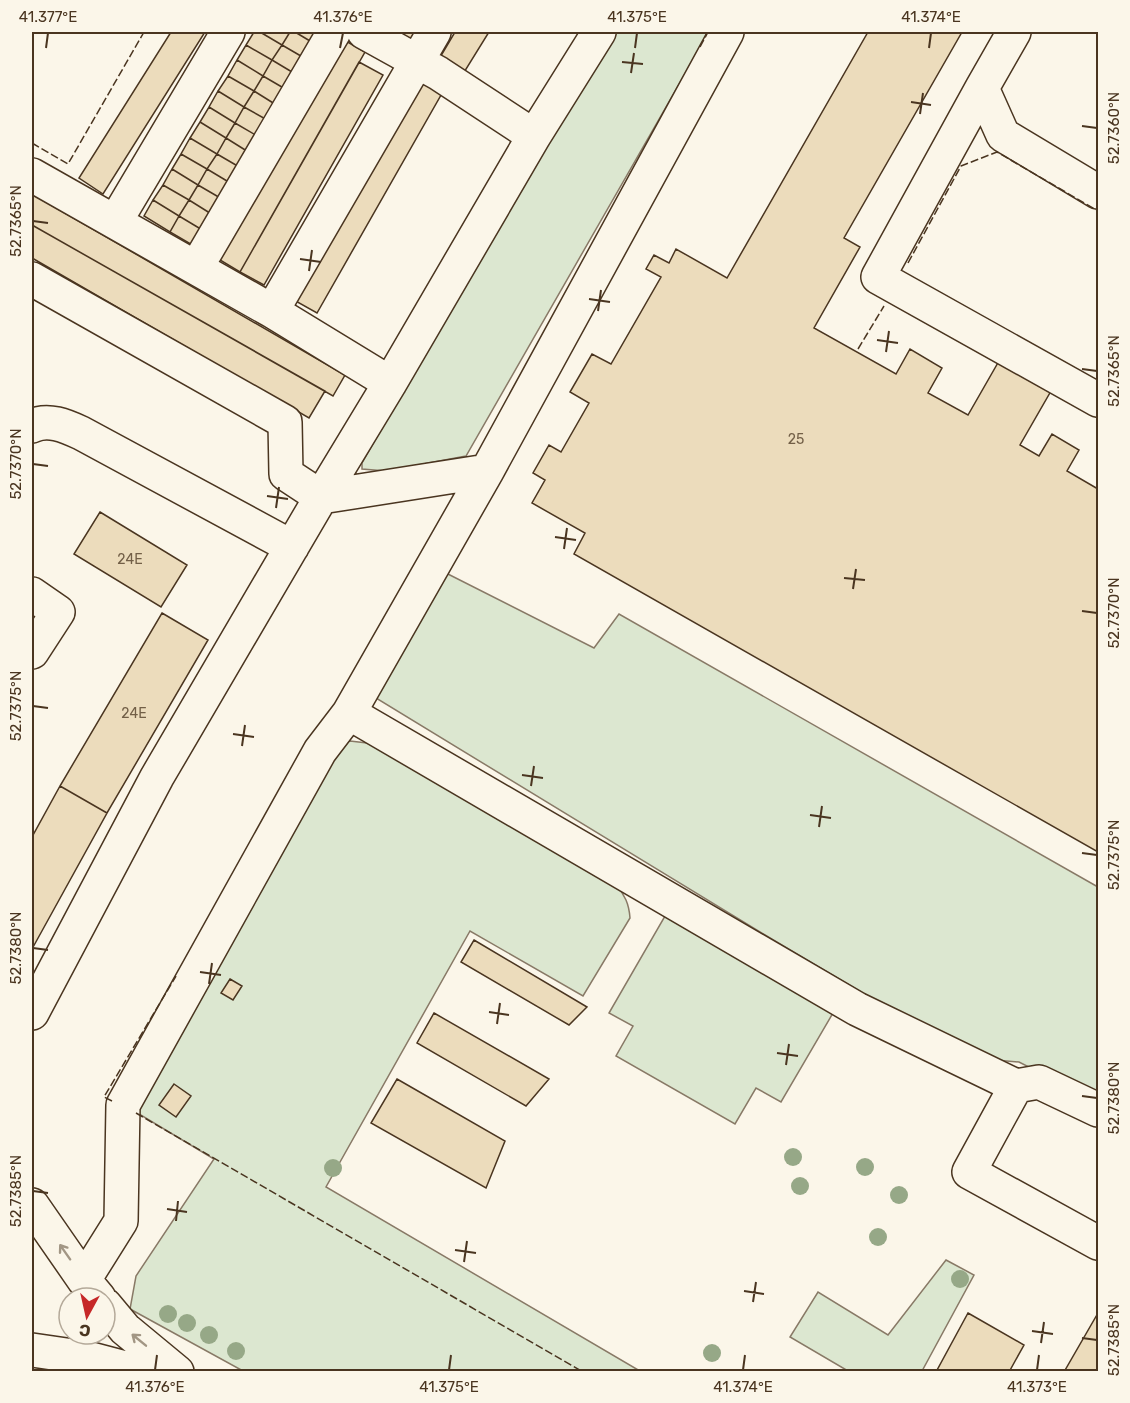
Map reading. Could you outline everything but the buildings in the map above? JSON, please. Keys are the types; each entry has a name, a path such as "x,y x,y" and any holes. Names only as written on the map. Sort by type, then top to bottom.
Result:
{"street":[{"path":"115,222 228,32"},
{"path":"196,268 334,32"},
{"path":"364,32 438,72 534,136"},
{"path":"272,311 434,32"},
{"path":"32,1013 157,777 534,136 599,32"},
{"path":"93,1286 121,1221 123,1105 320,751 349,712 487,471 727,32"},
{"path":"1014,32 878,277 1098,400"},
{"path":"982,88 1003,135 1098,192"},
{"path":"32,175 272,311 390,383"},
{"path":"32,279 285,422 286,474 321,497 487,471"},
{"path":"32,426 55,423 81,433 292,547"},
{"path":"32,594 58,612 32,652"},
{"path":"349,712 857,1009 1016,1086 1039,1082 1098,1110"},
{"path":"1016,1086 969,1173 1098,1243"},
{"path":"32,1205 90,1286"},
{"path":"117,1319 125,1329 177,1371"},
{"path":"32,1350 82,1365 140,1371"}],"green space":[{"path":"615,32 709,32 466,456 386,471 362,469 362,463 532,165"},
{"path":"438,569 594,648 619,614 1098,887 1098,1102 1019,1062 972,1058 371,695"},
{"path":"350,741 367,743 390,753 616,885 626,900 630,918 583,996 470,931 326,1187 640,1371 243,1371 130,1309 136,1276 214,1159 134,1111 338,745"},
{"path":"665,916 833,1013 781,1102 756,1088 735,1124 616,1056 633,1026 609,1013"},
{"path":"946,1260 974,1275 922,1371 848,1371 790,1337 818,1292 888,1335"}],"fence":[{"path":"32,143 68,164 144,32"},
{"path":"700,47 708,32"},
{"path":"908,263 961,166 997,152 1098,211"},
{"path":"858,349 884,306"},
{"path":"112,1101 104,1097 176,976"},
{"path":"136,1113 583,1372"}]}
